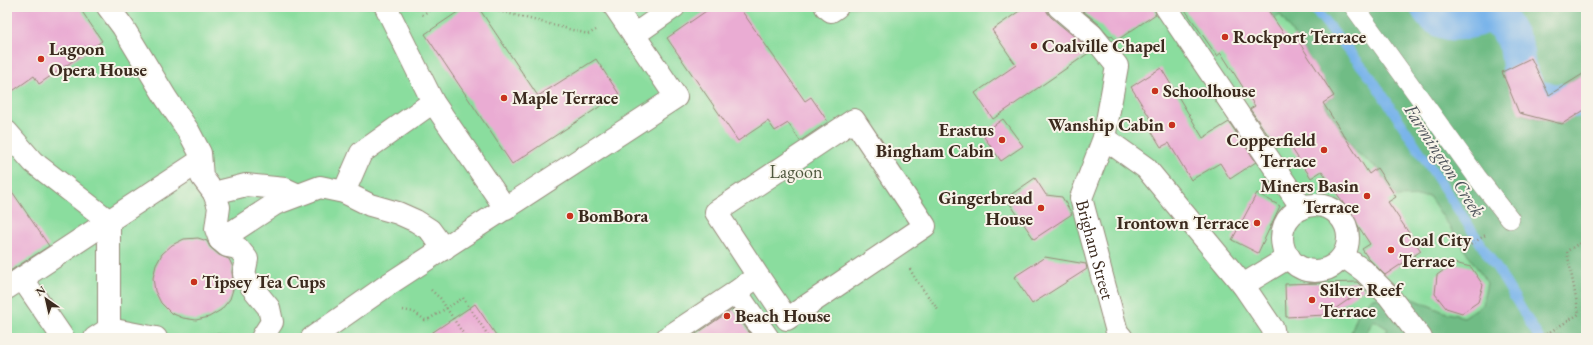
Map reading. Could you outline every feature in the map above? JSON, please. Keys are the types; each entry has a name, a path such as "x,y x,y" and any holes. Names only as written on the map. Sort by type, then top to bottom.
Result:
{"street":[{"path":"108,7 123,27 166,98 189,132 200,153 202,177 214,193 219,207 216,229 220,240 227,246 238,248 247,259 244,274 251,286 269,308 272,322 263,338"},
{"path":"386,7 433,102 506,209"},
{"path":"634,35 674,7"},
{"path":"826,7 831,11 837,7"},
{"name":"Brigham Street","path":"1059,7 1092,35 1117,66 1104,138 1081,198 1118,332 1122,338"},
{"path":"1166,7 1302,208"},
{"path":"312,338 374,305 392,289 444,250 676,97 618,11"},
{"path":"344,192 362,153 433,102"},
{"path":"854,120 925,226 787,319 758,276 716,212 854,120"},
{"path":"7,132 33,162 109,221"},
{"path":"1104,138 1146,168 1243,285 1273,329 1274,338"},
{"path":"63,338 15,283 200,161"},
{"path":"214,193 246,185 285,189 298,196"},
{"path":"220,240 275,204 320,187 344,192 370,204 398,213 416,221 430,230 444,250"},
{"path":"1312,205 1323,206 1333,210 1341,217 1346,226 1348,236 1347,246 1343,256 1336,263 1326,268 1316,270 1306,269 1296,264 1289,257 1284,248 1284,229 1288,220 1294,213 1302,208 1312,205"},
{"path":"109,221 102,334 156,338"},
{"path":"1343,256 1364,271 1388,296 1422,338"},
{"path":"1243,285 1289,257"},
{"path":"667,338 758,276"},
{"path":"736,292 768,338"}],"lane":[{"path":"1354,7 1477,177 1510,219"}],"path":[{"path":"492,7 499,11 588,34 618,11"},
{"path":"1540,338 1579,314 1567,251 1586,239"},
{"path":"897,244 917,283 938,310"},
{"path":"392,289 411,285 421,286 433,291 440,298 466,338"},
{"path":"374,305 390,312 404,310 414,312 424,320 430,319 463,298 490,338"}],"green space":[{"name":"Lagoon","path":"7,7 1586,7 1586,338 7,338"},
{"path":"1266,7 1586,7 1586,72 1563,86 1543,83 1531,58 1502,72 1521,114 1562,124 1586,109 1586,338 1382,338 1388,329 1374,320 1363,338 1351,332 1360,308 1373,298 1402,294 1444,312 1464,317 1482,305 1487,283 1429,196 1396,197 1377,168 1355,151 1324,103 1334,96 1280,14 1274,19"}],"building":[{"name":"Lagoon Opera House","path":"7,7 79,7 102,41 39,84 34,76 7,95"},
{"name":"Maple Terrace","path":"465,7 478,7 538,96 596,59 619,94 512,164 425,34"},
{"path":"712,7 739,7 805,101 811,97 828,122 800,141 788,123 775,131 768,121 738,141 667,38"},
{"name":"Coalville Chapel","path":"1025,7 1047,7 1047,12 1051,17 1083,44 1090,52 993,119 975,93 1016,65 992,30"},
{"path":"1078,7 1154,7 1156,14 1116,41 1112,36 1110,37 1100,25"},
{"path":"1183,7 1266,7 1288,40 1295,36 1334,96 1323,103 1369,174 1377,168 1396,197 1388,202 1421,251 1385,275 1368,258 1362,249 1370,244 1322,171 1311,178 1287,141 1277,148 1250,109 1255,106 1221,53 1217,56"},
{"path":"1531,58 1549,95 1586,72 1586,109 1562,124 1519,113 1502,72"},
{"path":"1161,68 1203,138 1229,122 1256,162 1230,179 1220,163 1191,180 1169,143 1161,147 1147,124 1152,121 1131,87"},
{"name":"Erastus Bingham Cabin","path":"1003,119 1023,146 1001,161 982,134"},
{"name":"Gingerbread House","path":"1035,178 1046,195 1062,197 1072,214 1034,239 1006,198"},
{"path":"7,184 49,246 7,273"},
{"name":"Irontown Terrace","path":"1257,193 1280,206 1258,253 1232,240"},
{"name":"Tipsey Tea Cups","path":"198,238 207,241 210,247 219,255 229,259 233,267 232,272 234,286 230,299 221,310 209,317 196,320 183,318 171,313 161,303 155,291 153,278 156,265 162,254 172,245 184,239"},
{"path":"1045,257 1086,264 1087,269 1032,304 1014,277"},
{"path":"1454,263 1471,267 1483,285 1478,302 1462,313 1446,308 1435,294 1437,275"},
{"name":"Silver Reef Terrace","path":"1357,282 1364,289 1326,315 1286,317 1285,284"},
{"path":"475,304 498,338 424,338"},
{"path":"733,309 753,338 690,338"}],"waterway":[{"name":"Farmington Creek","path":"1313,7 1372,79 1498,270 1539,338"},
{"path":"1427,7 1432,14 1439,19 1454,24 1470,22 1486,16 1503,22 1516,45 1519,67 1531,96 1551,100 1575,101 1586,94"}],"place":[{"name":"Rockport Terrace","path":"1225,37"},
{"name":"Coalville Chapel","path":"1034,46"},
{"name":"Lagoon Opera House","path":"41,59"},
{"name":"Schoolhouse","path":"1155,91"},
{"name":"Maple Terrace","path":"504,98"},
{"name":"Wanship Cabin","path":"1172,125"},
{"name":"Erastus Bingham Cabin","path":"1002,140"},
{"name":"Copperfield Terrace","path":"1324,150"},
{"name":"Miners Basin Terrace","path":"1367,196"},
{"name":"Gingerbread House","path":"1041,208"},
{"name":"BomBora","path":"570,216"},
{"name":"Irontown Terrace","path":"1257,223"},
{"name":"Coal City Terrace","path":"1391,250"},
{"name":"Tipsey Tea Cups","path":"194,282"},
{"name":"Silver Reef Terrace","path":"1312,300"},
{"name":"Beach House","path":"727,316"}]}
